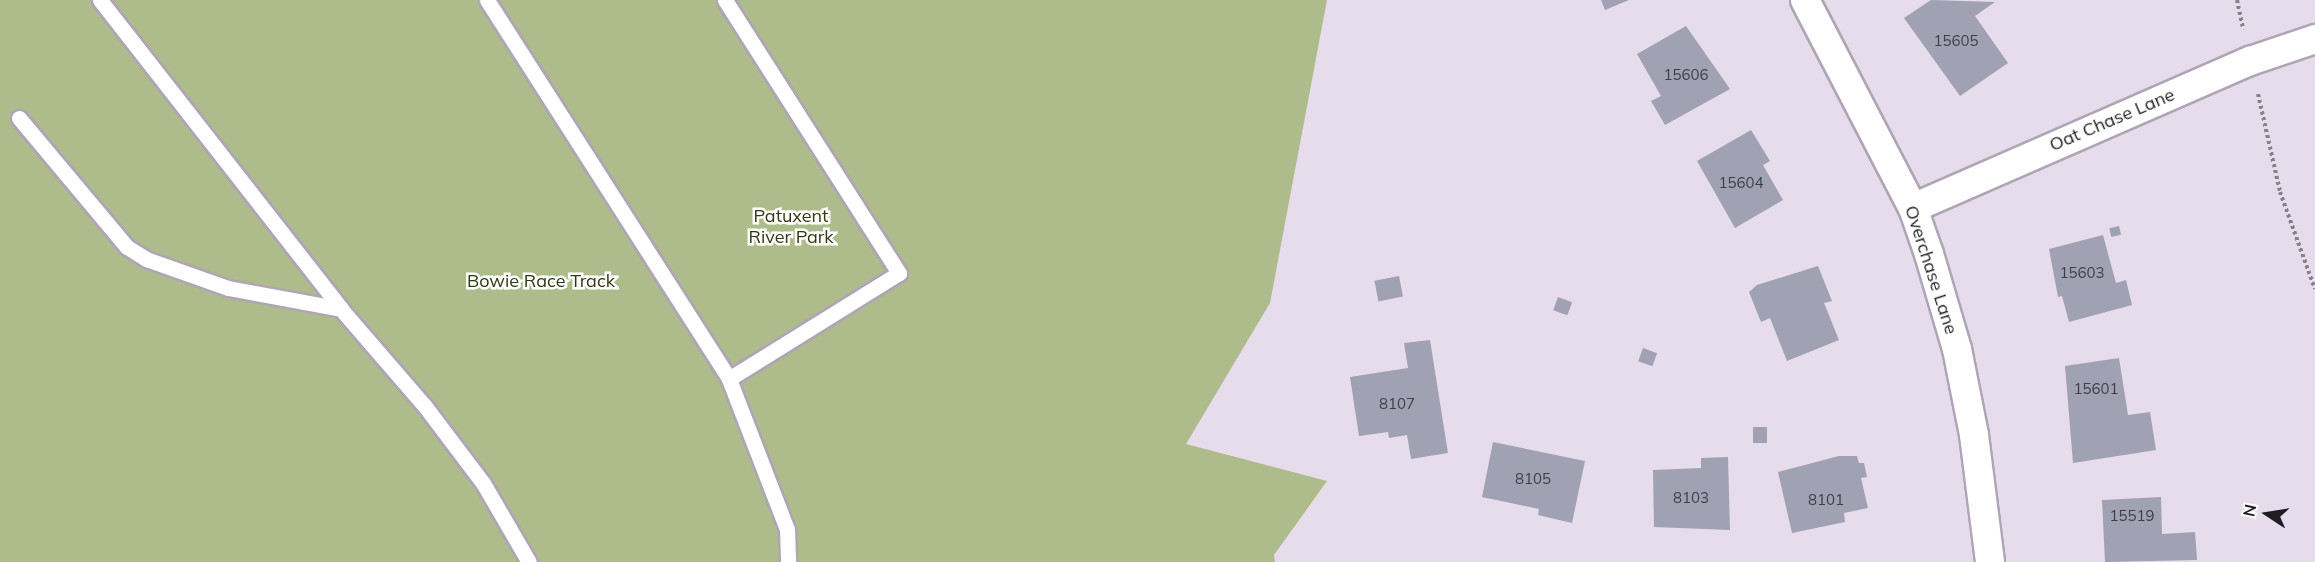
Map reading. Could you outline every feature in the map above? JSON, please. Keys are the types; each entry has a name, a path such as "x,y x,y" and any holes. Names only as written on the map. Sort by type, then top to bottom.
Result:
{"street":[{"name":"Overchase Lane","path":"1805,0 1913,208 1957,349 1985,505 1990,562"},
{"name":"Oat Chase Lane","path":"1913,208 2250,61 2315,39"}],"lane":[{"path":"100,0 341,309 470,466 529,562"},
{"path":"487,0 729,379 787,529 788,562"},
{"path":"724,0 898,273 729,379"},
{"path":"20,118 127,247 146,259 228,288 341,309"}],"path":[{"path":"2237,0 2280,192 2315,289"}],"green space":[{"name":"Bowie Race Track","path":"0,0 1327,0 1270,303 1186,444 1327,481 1274,555 1275,562 0,562"}],"building":[{"path":"1601,0 1629,0 1605,10"},
{"path":"1931,0 1995,2 1975,16 2008,63 1960,96 1904,18"},
{"path":"1686,26 1730,89 1665,125 1651,101 1661,96 1637,54"},
{"path":"1751,130 1770,161 1763,165 1783,200 1735,228 1697,161"},
{"path":"2119,226 2121,235 2111,237 2109,228"},
{"path":"2103,235 2116,283 2126,280 2132,305 2069,322 2062,296 2058,297 2049,249"},
{"path":"1818,266 1832,301 1824,303 1839,340 1787,361 1770,318 1761,322 1749,292 1757,285"},
{"path":"1399,276 1403,297 1378,301 1374,281"},
{"path":"1558,297 1572,302 1567,315 1553,310"},
{"path":"1430,340 1448,453 1411,459 1407,435 1389,438 1388,432 1359,436 1350,377 1408,368 1404,343"},
{"path":"1643,348 1657,353 1652,366 1638,361"},
{"path":"2119,358 2128,415 2150,412 2156,450 2073,463 2065,366"},
{"path":"1753,427 1767,427 1767,443 1753,443"},
{"path":"1493,442 1585,461 1572,523 1538,515 1539,509 1482,497"},
{"path":"1839,456 1857,456 1859,463 1864,463 1867,477 1861,478 1868,508 1844,513 1845,522 1792,533 1778,472"},
{"path":"1728,457 1730,530 1654,527 1653,470 1701,468 1701,458"},
{"path":"2161,497 2162,534 2195,532 2197,560 2105,562 2102,500"}],"park label":[{"name":"Patuxent River Park","path":"791,227"}]}
